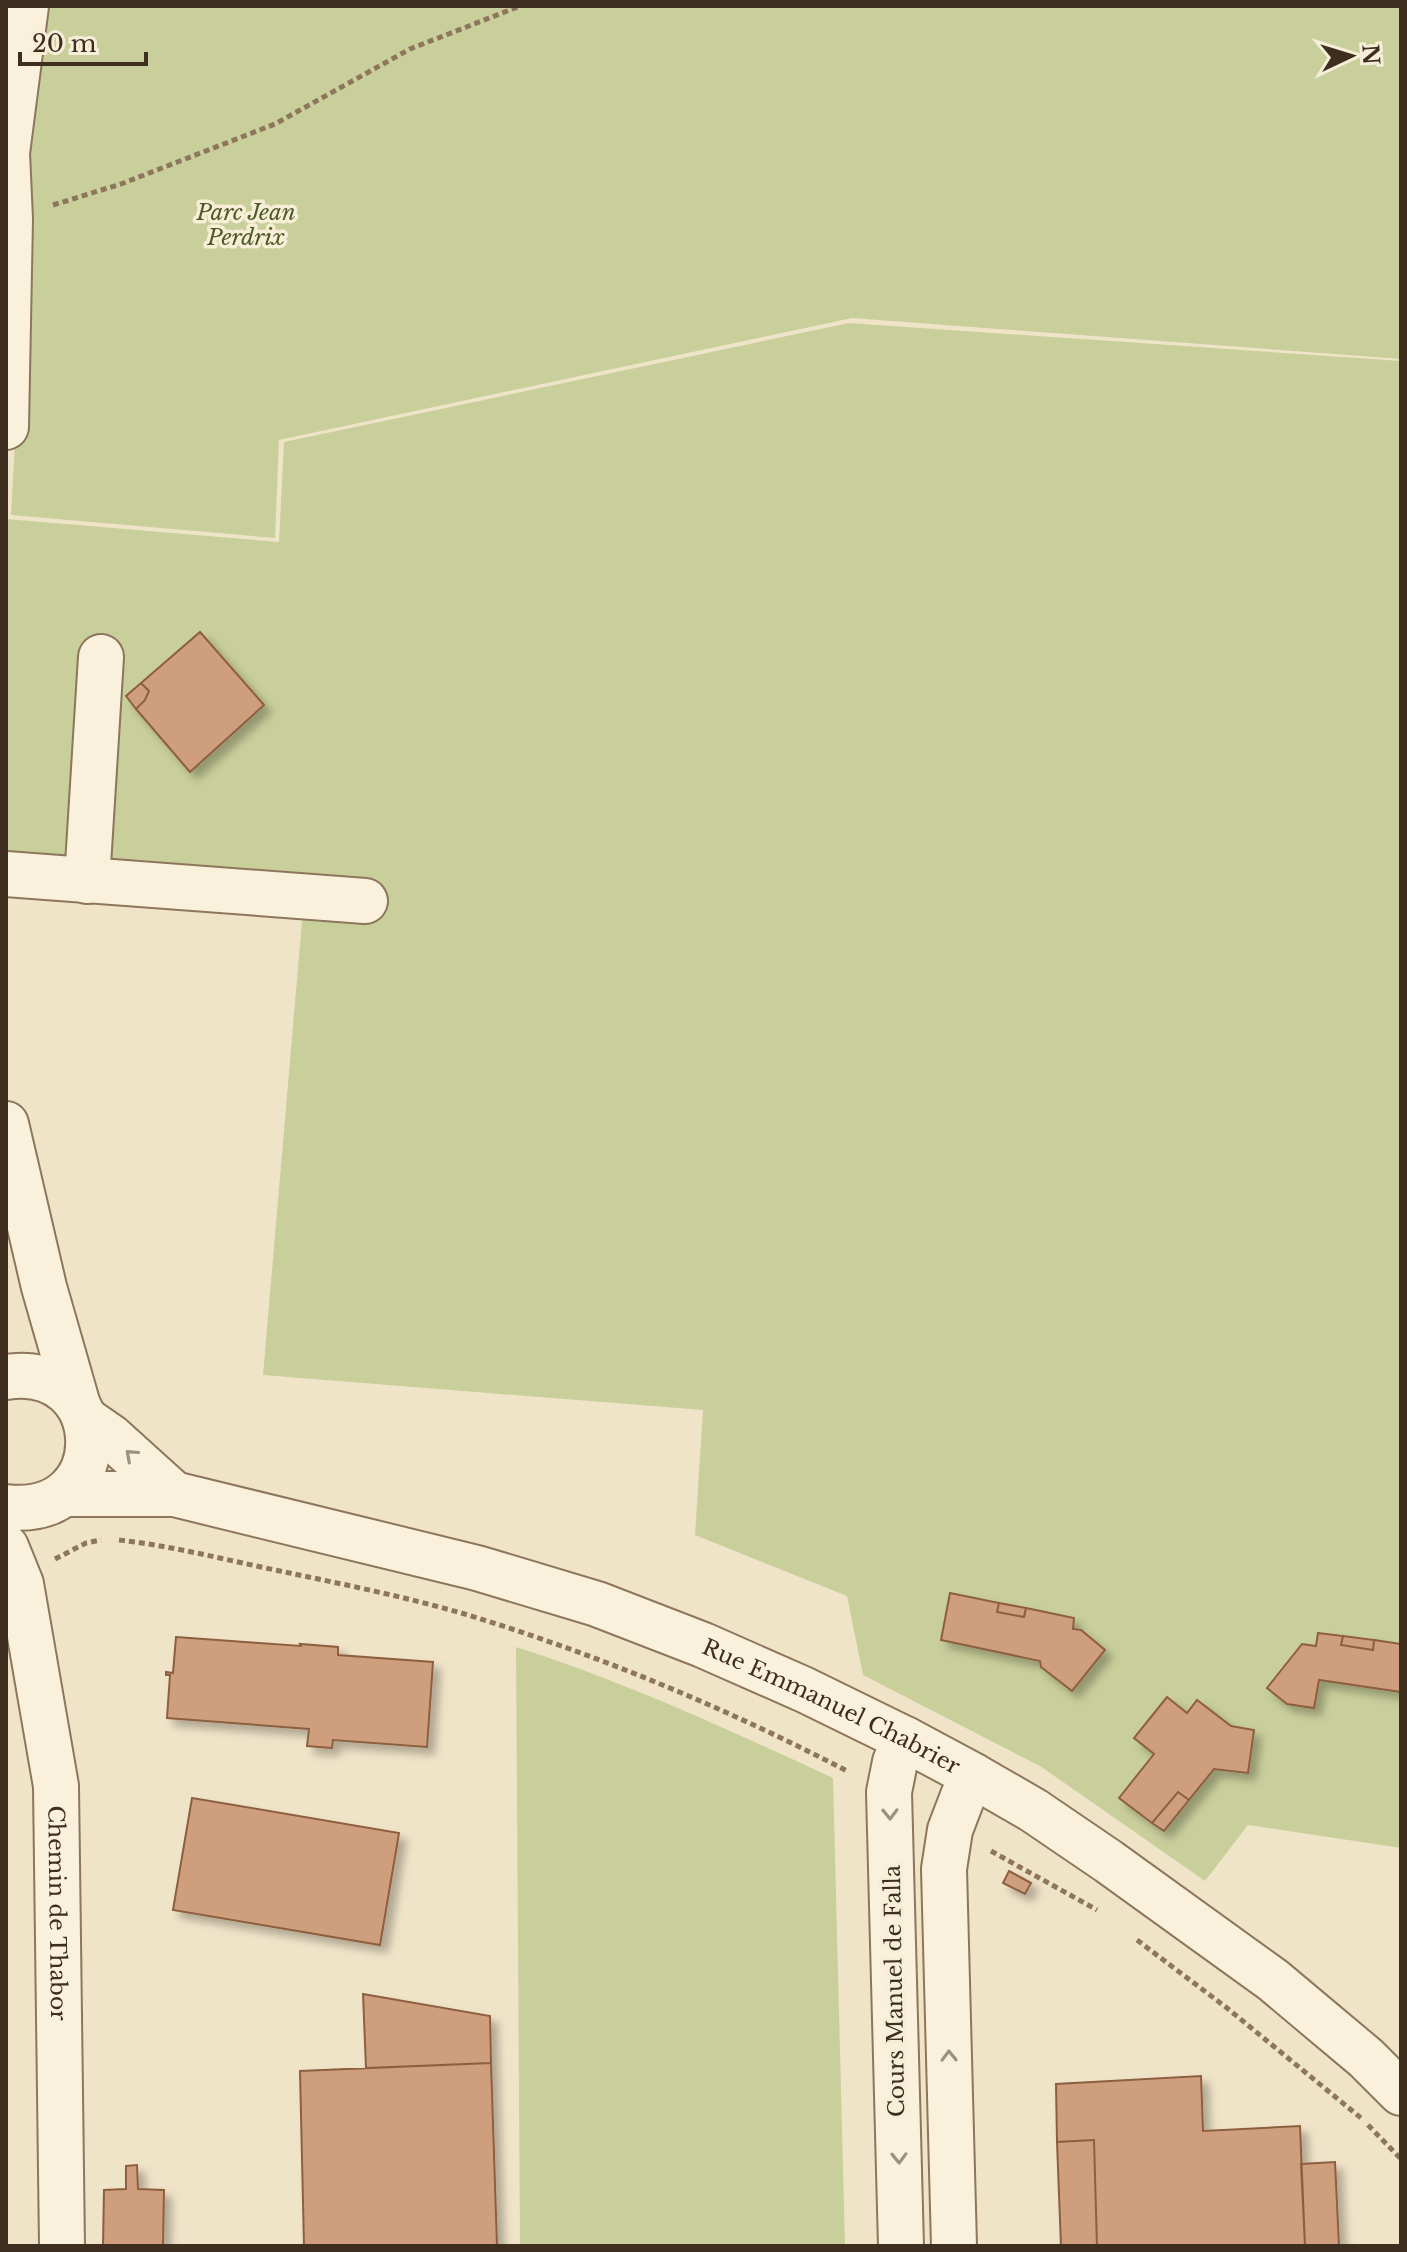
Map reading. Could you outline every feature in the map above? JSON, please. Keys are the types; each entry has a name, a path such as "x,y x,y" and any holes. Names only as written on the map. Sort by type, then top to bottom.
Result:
{"street":[{"path":"6,427 10,219 7,153 26,6"},
{"path":"87,881 101,657"},
{"path":"6,874 365,901"},
{"path":"6,1124 44,1287 89,1446 82,1472 39,1502"},
{"path":"14,1376 44,1287"},
{"name":"Rue Emmanuel Chabrier","path":"14,1376 43,1378 62,1387 81,1411 174,1494"},
{"name":"Rue Emmanuel Chabrier","path":"39,1502 174,1494 477,1568 597,1604 703,1645 905,1739 1033,1810 1261,1971 1366,2058 1401,2093"},
{"name":"Chemin de Thabor","path":"39,1502 14,1566 56,1786 62,2246"},
{"name":"Cours Manuel de Falla","path":"901,2246 889,1792 895,1762 905,1739"},
{"path":"954,2246 944,1869 950,1830 974,1776"}],"path":[{"path":"10,219 121,184 275,124 410,49 520,6"},
{"path":"14,1566 106,1539 162,1546 466,1615 583,1653 692,1698 889,1792"},
{"path":"950,1830 1101,1913"},
{"path":"1137,1940 1227,2008 1325,2089 1401,2159"}],"green space":[{"name":"Parc Jean Perdrix","path":"41,6 1401,6 1401,359 852,318 279,440 275,538 11,515"},
{"path":"849,323 1401,361 1401,1848 1248,1825 1205,1881 1040,1766 863,1675 847,1596 695,1535 703,1410 263,1375 304,898 6,874 6,519 279,542 284,442"},
{"path":"516,1647 637,1691 833,1778 845,2246 520,2246"}],"building":[{"path":"200,632 264,705 190,772 136,709 149,691 141,683"},
{"path":"141,683 149,691 136,709 126,696"},
{"path":"950,1593 999,1603 997,1612 1024,1617 1026,1608 1074,1618 1073,1629 1081,1630 1105,1650 1072,1691 1041,1667 1040,1661 941,1640"},
{"path":"999,1603 1026,1608 1024,1617 997,1612"},
{"path":"1318,1633 1343,1636 1341,1645 1373,1650 1374,1640 1401,1644 1401,1692 1319,1680 1314,1708 1287,1704 1267,1688 1302,1644 1316,1646"},
{"path":"1343,1636 1374,1640 1373,1650 1341,1645"},
{"path":"176,1637 338,1647 338,1655 433,1662 427,1747 333,1740 332,1748 307,1746 309,1729 167,1718 170,1675 166,1672 173,1673"},
{"path":"1167,1697 1187,1713 1197,1700 1231,1726 1254,1730 1248,1773 1214,1769 1189,1800 1178,1792 1152,1823 1119,1798 1154,1754 1134,1738"},
{"path":"1178,1792 1189,1800 1164,1831 1152,1823"},
{"path":"192,1798 399,1833 380,1945 173,1910"},
{"path":"1009,1871 1031,1883 1025,1894 1003,1883"},
{"path":"363,1994 490,2016 491,2063 366,2068"},
{"path":"491,2063 497,2246 304,2246 300,2071"},
{"path":"1201,2076 1203,2131 1300,2126 1305,2246 1097,2246 1094,2140 1057,2142 1056,2084"},
{"path":"1094,2140 1097,2246 1061,2246 1057,2142"},
{"path":"1335,2162 1339,2246 1305,2246 1301,2164"},
{"path":"137,2165 138,2189 164,2190 163,2246 103,2246 104,2190 126,2189 126,2166"}]}
